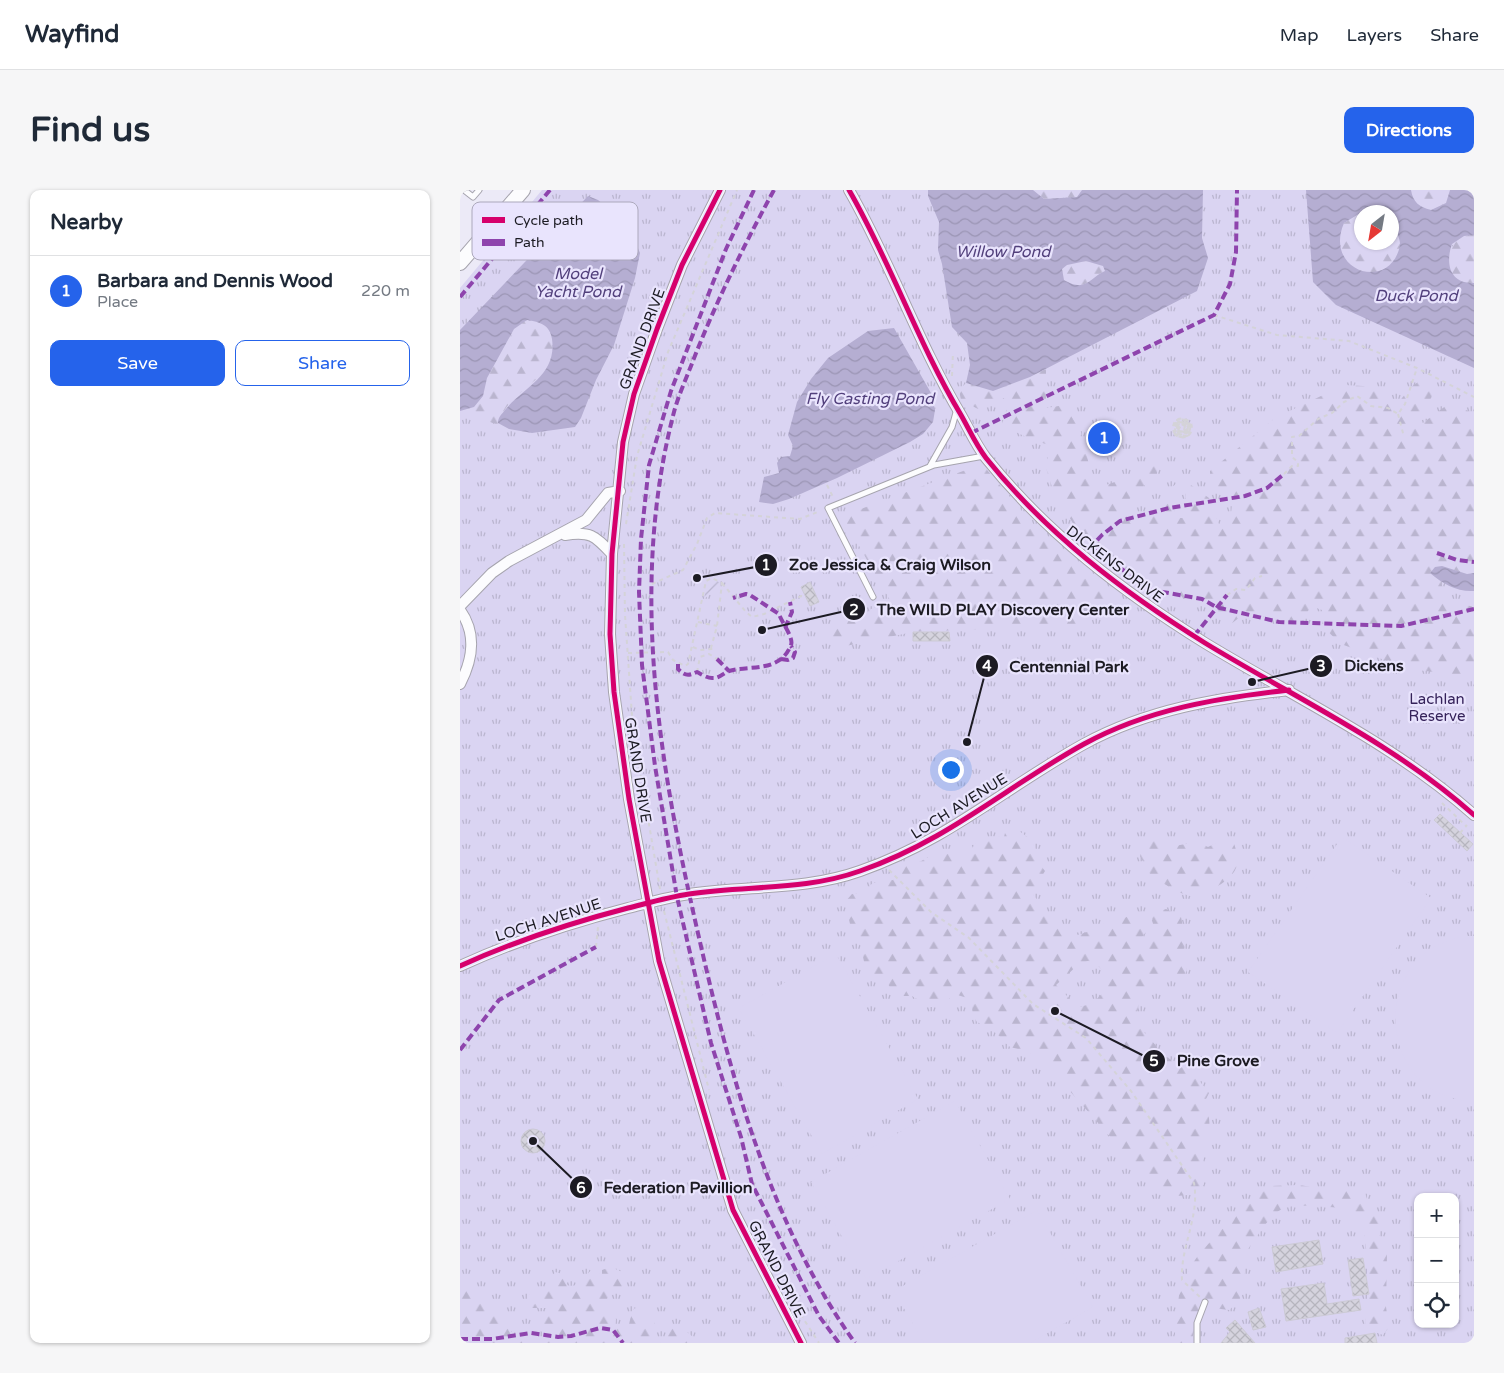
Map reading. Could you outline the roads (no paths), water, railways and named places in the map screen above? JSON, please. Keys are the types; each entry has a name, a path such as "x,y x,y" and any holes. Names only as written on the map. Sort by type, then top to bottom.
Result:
{"main road":[{"path":"513,202 523,190"},
{"path":"460,263 472,249"}],"street":[{"name":"GRAND DRIVE","path":"720,190 682,265 634,394 623,442 620,491 612,554 610,634 614,692 629,799 659,961 733,1210 801,1343"},
{"name":"DICKENS DRIVE","path":"849,190 869,225 946,390 957,409 985,456 1048,527 1102,572 1207,644 1289,690 1415,769 1472,818"},
{"path":"460,606 492,574 509,561 547,540 565,533 586,520 608,493 620,491"},
{"path":"547,540 566,535 588,533 598,539 612,554"},
{"path":"460,610 468,622 472,649 460,684"},
{"name":"LOCH AVENUE","path":"460,966 568,924 661,900 689,894 809,884 835,879 882,863 947,832 1049,764 1123,725 1193,704 1233,696 1289,690"}],"lane":[{"path":"464,190 473,197 479,190"},
{"path":"930,466 952,427 957,409"},
{"path":"873,597 828,508 930,466 985,456"},
{"path":"1197,1343 1197,1323 1205,1302"}],"water":[{"name":"Willow Pond","path":"928,190 1033,190 1044,199 1077,197 1082,190 1203,190 1202,238 1208,258 1197,291 1030,377 993,391 966,383 970,365 967,343 952,327 938,250 939,222 928,196","holes":["1086,261 1103,266 1105,271 1082,285 1071,284 1064,280 1062,269 1067,265"]},
{"name":"Duck Pond","path":"1306,190 1411,190 1413,198 1417,203 1431,210 1446,203 1450,190 1474,190 1474,235 1464,236 1452,244 1449,259 1451,271 1459,280 1474,283 1474,368 1336,305 1313,282"},
{"name":"Model Yacht Pond","path":"588,196 600,202 582,202"},
{"name":"Model Yacht Pond","path":"638,248 640,253 635,278 614,345 596,380 581,418 575,427 532,433 509,429 498,423 499,417 538,379 550,362 552,339 549,330 540,323 527,320 514,329 487,378 483,396 474,407 460,411 460,330 527,260 638,260"},
{"name":"Fly Casting Pond","path":"894,328 931,393 935,410 933,422 923,434 910,442 837,478 773,504 759,502 764,477 779,473 777,463 781,457 790,456 793,446 788,435 797,402 811,379 828,358 868,331"},
{"path":"1442,566 1467,574 1474,573 1474,591 1450,586 1430,573 1435,567"}],"place":[{"name":"Barbara and Dennis Wood","path":"1104,438"},
{"name":"Zoe Jessica & Craig Wilson","path":"697,578"},
{"name":"The WILD PLAY Discovery Center","path":"762,630"},
{"name":"Dickens","path":"1252,682"},
{"name":"Centennial Park","path":"967,742"},
{"name":"Pine Grove","path":"1055,1011"},
{"name":"Federation Pavillion","path":"533,1141"}],"park label":[{"name":"Lachlan Reserve","path":"1437,708"}]}
